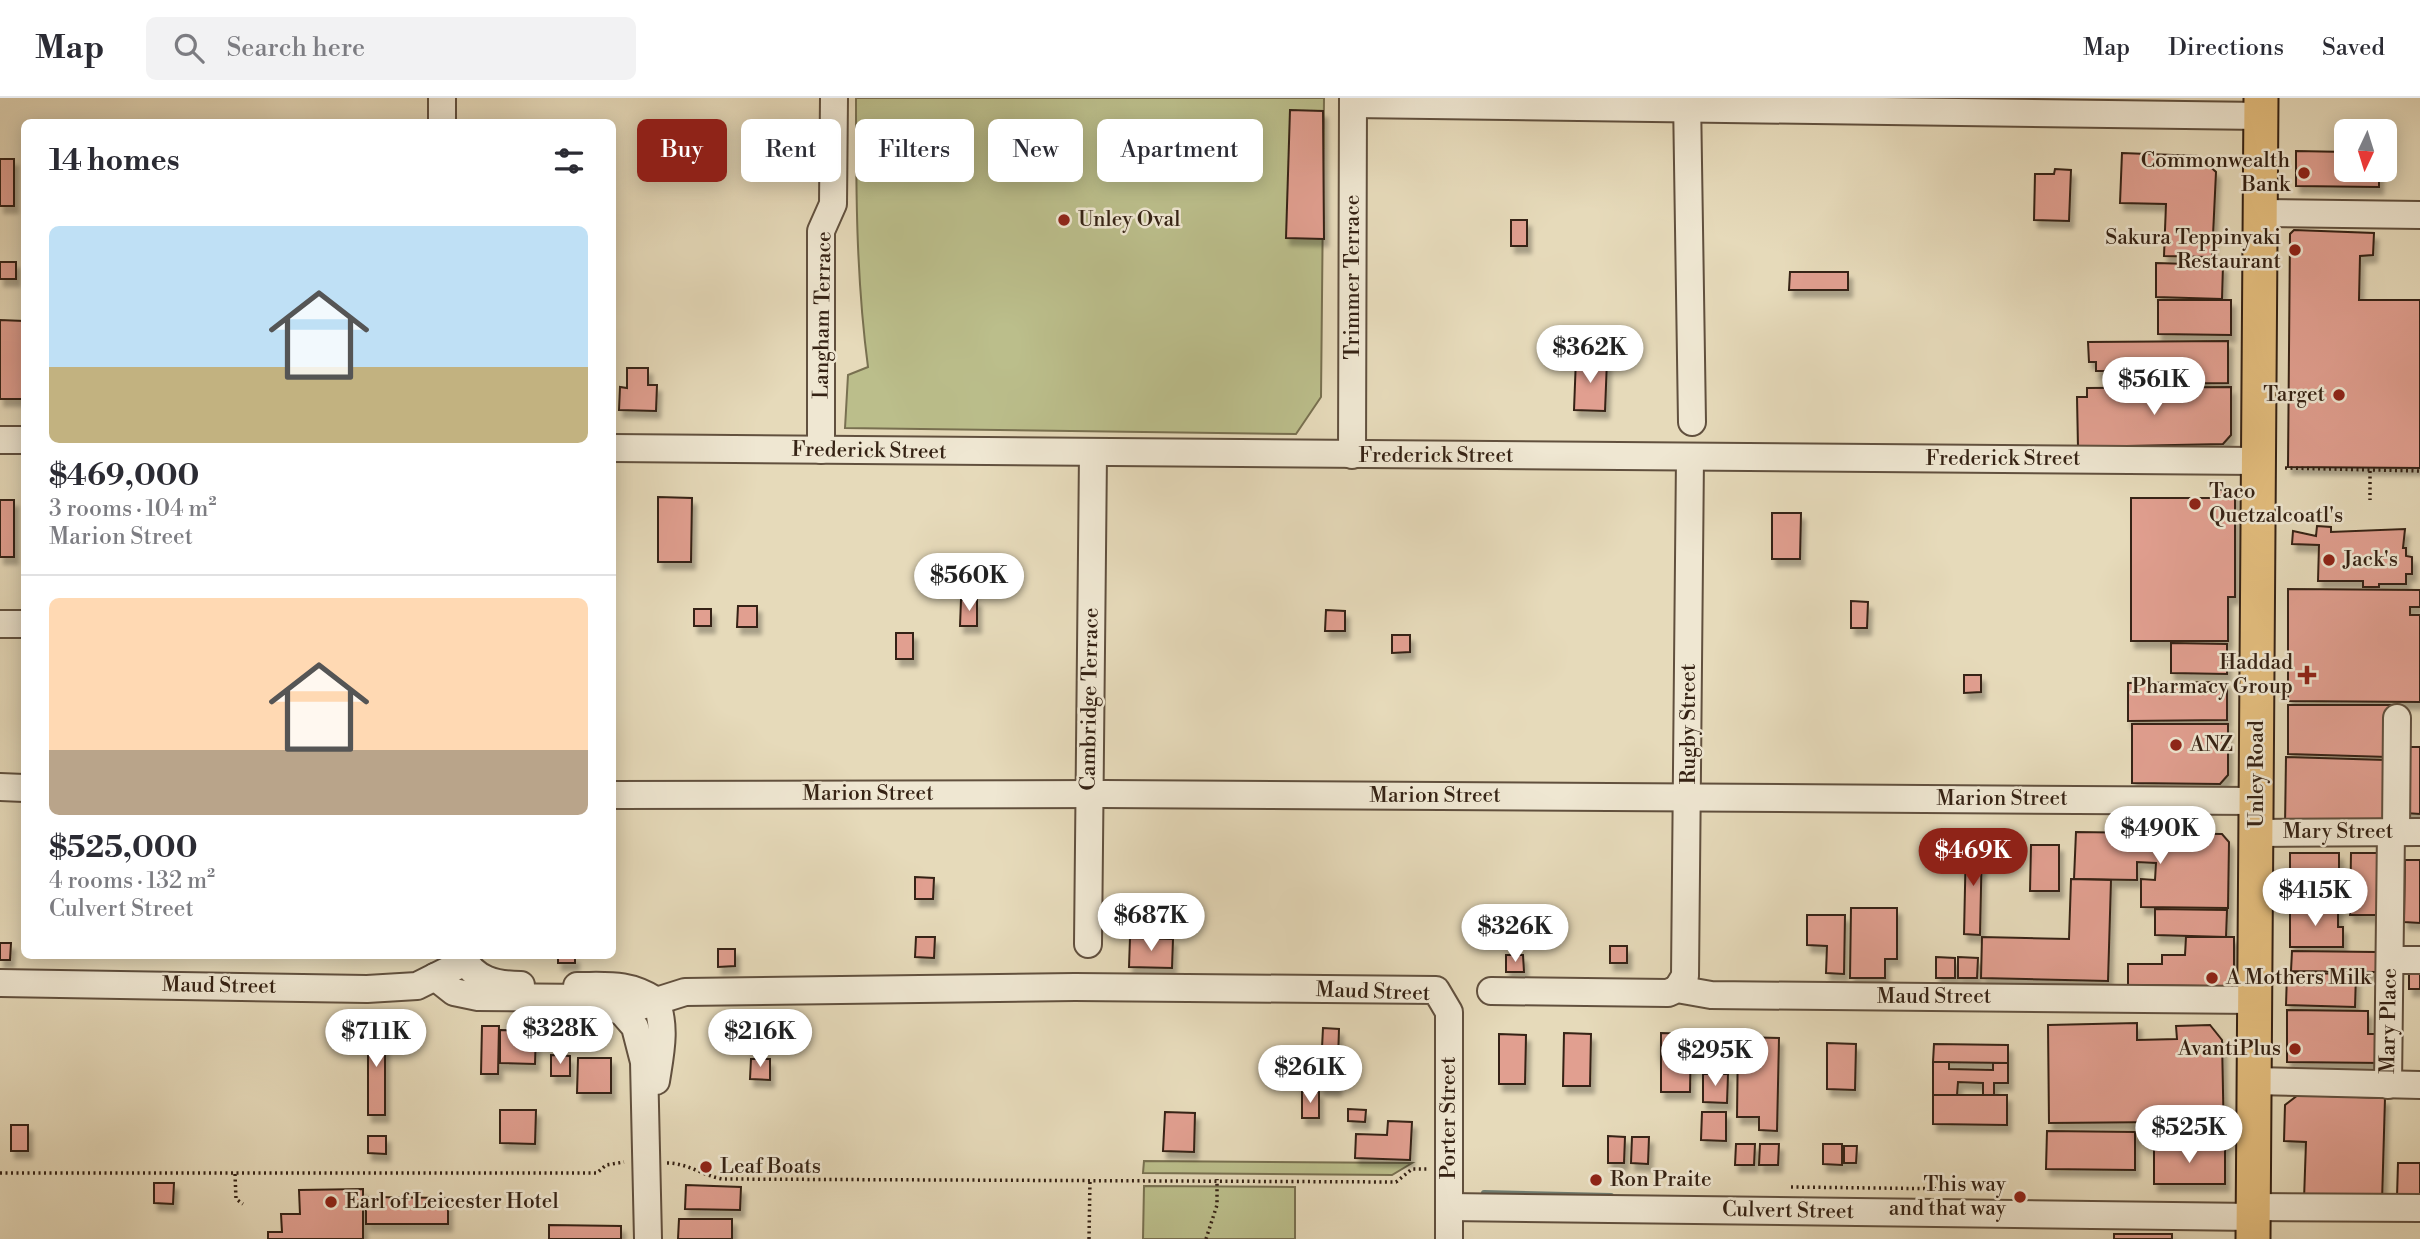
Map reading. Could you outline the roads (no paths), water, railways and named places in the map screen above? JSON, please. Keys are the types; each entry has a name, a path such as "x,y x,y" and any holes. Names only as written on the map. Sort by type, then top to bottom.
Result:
{"main road":[{"name":"Unley Road","path":"2253,1221 2256,833 2272,464 2261,213 2261,107"}],"street":[{"path":"442,98 442,119"},
{"name":"Langham Terrace","path":"821,450 821,231 833,204 834,98"},
{"path":"1353,101 2261,107"},
{"name":"Trimmer Terrace","path":"1352,455 1353,101"},
{"path":"1687,102 1692,422"},
{"path":"2261,213 2420,215"},
{"path":"0,440 21,440"},
{"name":"Frederick Street","path":"616,448 2272,464"},
{"name":"Cambridge Terrace","path":"1088,944 1093,454"},
{"name":"Rugby Street","path":"1677,989 1685,976 1689,797 1690,457"},
{"path":"0,624 21,624"},
{"name":"Mary Place","path":"2388,1085 2389,960 2402,832 2397,718"},
{"path":"0,788 21,788"},
{"name":"Marion Street","path":"616,795 1090,794 2257,800"},
{"name":"Mary Street","path":"2256,833 2402,832"},
{"name":"Maud Street","path":"0,983 367,989 417,986 433,966 463,959 479,976 499,985 627,986 638,989 655,1000"},
{"path":"2389,960 2420,960"},
{"path":"433,966 454,992 478,998 587,998 622,1012 635,1027 642,1047 650,1163"},
{"name":"Maud Street","path":"622,1012 685,992 1075,987 1436,990 1443,998"},
{"name":"Maud Street","path":"1491,991 1668,993 1677,989 1711,995 2255,1000"},
{"name":"Porter Street","path":"1443,998 1449,1012 1448,1239"},
{"path":"648,1239 650,1163 662,1030 661,1013 655,1000"},
{"path":"2254,1082 2420,1085"},
{"name":"Culvert Street","path":"1449,1207 2253,1221 2420,1208"}],"waterway":[{"path":"1484,1193 1611,1196"}],"place":[{"name":"Commonwealth Bank","path":"2304,173"},
{"name":"Unley Oval","path":"1064,220"},
{"name":"Sakura Teppinyaki Restaurant","path":"2295,250"},
{"name":"Target","path":"2339,395"},
{"name":"Taco Quetzalcoatl's","path":"2195,504"},
{"name":"Jack's","path":"2329,560"},
{"name":"Haddad Pharmacy Group","path":"2307,675"},
{"name":"ANZ","path":"2176,745"},
{"name":"A Mothers Milk","path":"2212,978"},
{"name":"AvantiPlus","path":"2295,1049"},
{"name":"Leaf Boats","path":"706,1167"},
{"name":"Ron Praite","path":"1596,1180"},
{"name":"This way and that way","path":"2020,1197"},
{"name":"Earl of Leicester Hotel","path":"331,1202"}]}
